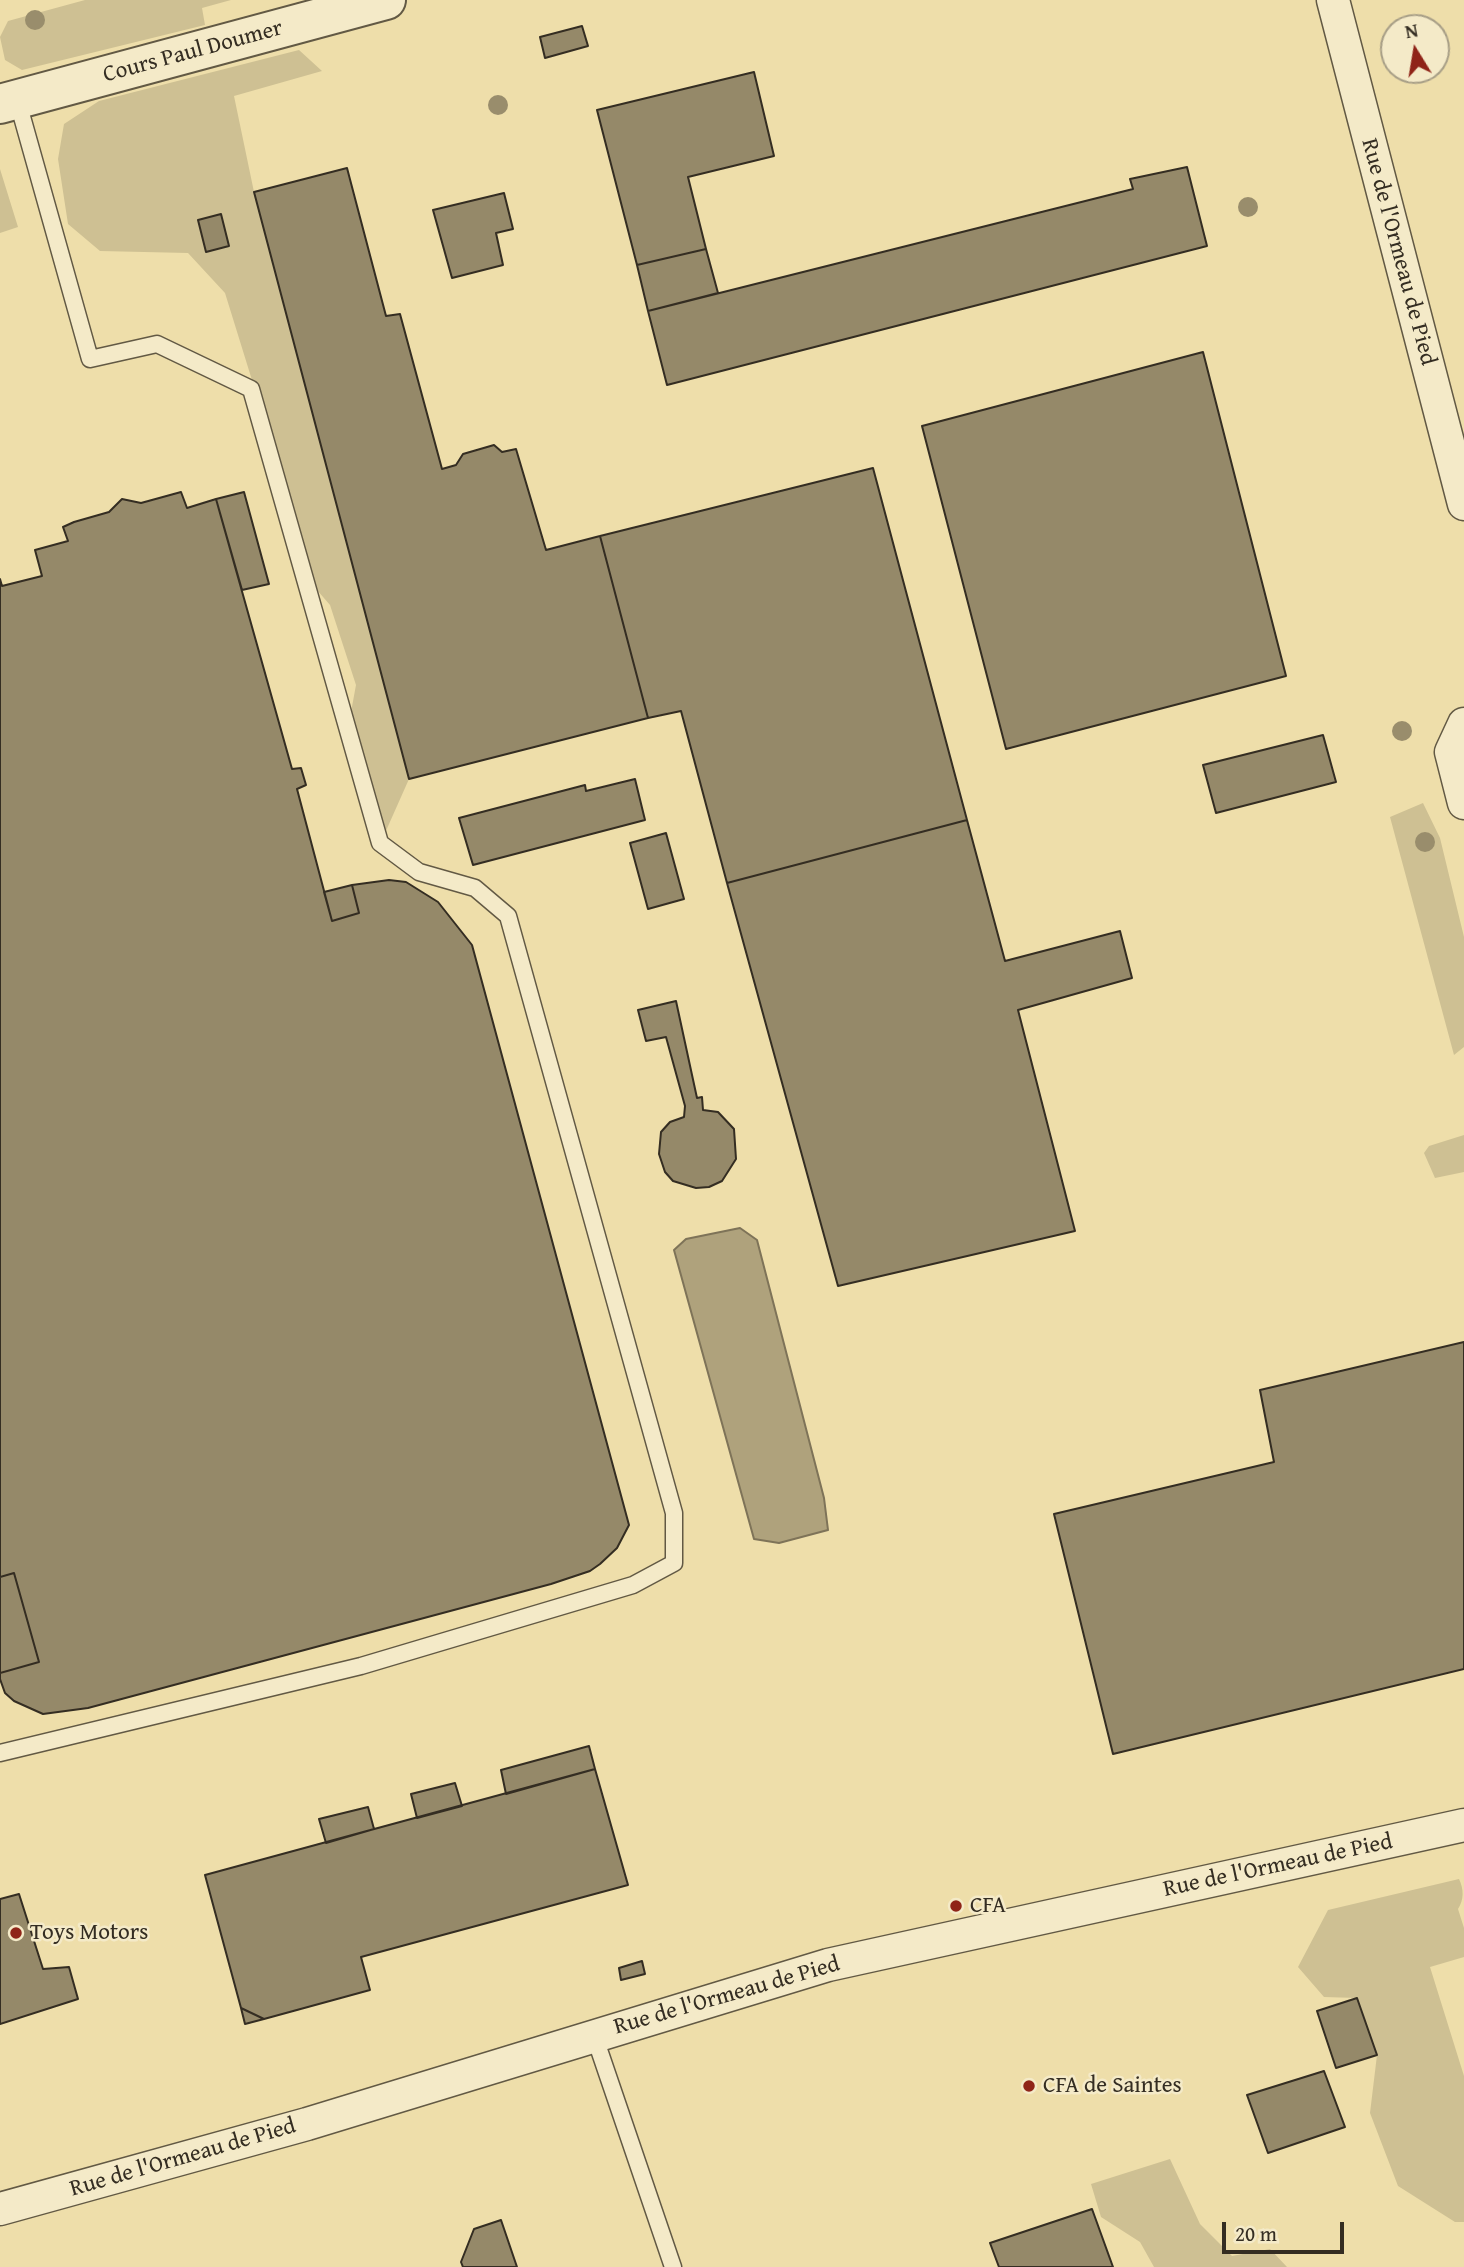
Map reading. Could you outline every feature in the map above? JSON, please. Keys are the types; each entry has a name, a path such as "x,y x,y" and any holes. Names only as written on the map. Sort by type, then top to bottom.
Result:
{"street":[{"name":"Cours Paul Doumer","path":"8,102 386,0"},
{"name":"Rue de l'Ormeau de Pied","path":"1333,0 1464,504"},
{"path":"1464,724 1451,752 1464,803"},
{"name":"Rue de l'Ormeau de Pied","path":"0,2209 307,2124 828,1965 1464,1825"}],"lane":[{"path":"0,1753 361,1666 634,1585 674,1563 674,1513 508,916 475,888 419,872 380,843 251,389 157,344 90,359 8,102"},
{"path":"594,2035 673,2267"}],"shaded area":[{"path":"85,0 231,0 202,8 205,25 22,70 5,60 0,37 8,21"},
{"path":"299,50 322,71 234,96 254,192 409,779 385,833 351,712 356,685 330,605 317,590 225,293 188,253 100,251 68,224 58,159 64,124 99,101"},
{"path":"0,169 18,227 0,233"},
{"path":"1423,803 1440,838 1464,937 1464,1047 1454,1055 1390,817"},
{"path":"1464,1135 1464,1172 1435,1178 1424,1153 1429,1146"},
{"path":"740,1228 757,1240 824,1498 828,1530 779,1543 754,1539 674,1250 686,1239"},
{"path":"1459,1879 1463,1894 1458,1909 1464,1928 1464,1957 1430,1967 1464,2076 1464,2222 1455,2222 1398,2186 1370,2113 1377,2055 1357,1998 1324,1997 1298,1967 1328,1910"},
{"path":"1170,2159 1200,2224 1232,2256 1270,2249 1287,2267 1154,2267 1140,2242 1101,2217 1091,2184"}],"building":[{"path":"582,26 588,46 545,58 540,37"},
{"path":"754,72 774,156 688,177 706,249 637,265 597,110"},
{"path":"1187,167 1207,246 667,385 648,311 1133,189 1130,179"},
{"path":"347,168 386,316 400,314 442,469 456,465 463,454 494,445 502,452 516,449 546,550 600,536 648,718 409,779 254,192"},
{"path":"504,193 513,229 496,233 503,265 452,278 433,210"},
{"path":"221,214 229,246 206,252 198,220"},
{"path":"706,249 718,293 648,311 637,265"},
{"path":"1203,352 1286,676 1006,749 922,426"},
{"path":"873,468 967,820 727,883 681,711 648,718 600,536"},
{"path":"181,492 187,508 216,499 292,769 301,768 306,785 297,789 332,921 359,913 352,885 389,880 406,882 438,902 472,945 629,1525 617,1548 600,1564 590,1571 551,1584 88,1708 43,1714 14,1701 5,1693 0,1679 0,1673 39,1662 14,1573 0,1577 0,579 2,586 42,576 35,550 68,541 63,527 109,512 122,499 141,503"},
{"path":"244,492 269,584 242,590 216,499"},
{"path":"1323,735 1336,782 1216,813 1203,765"},
{"path":"635,779 645,820 473,865 459,818 585,785 586,791"},
{"path":"967,820 1005,961 1120,931 1132,978 1018,1010 1075,1231 838,1286 727,883"},
{"path":"666,833 684,899 648,909 630,843"},
{"path":"352,885 359,913 332,921 324,892"},
{"path":"676,1001 697,1098 702,1097 703,1110 718,1112 734,1129 736,1159 722,1181 709,1187 696,1188 673,1181 665,1172 659,1154 661,1132 670,1122 684,1117 685,1106 666,1037 646,1041 638,1010"},
{"path":"1464,1342 1464,1669 1113,1754 1054,1514 1274,1462 1260,1390"},
{"path":"14,1573 39,1662 0,1673 0,1577"},
{"path":"589,1746 595,1769 506,1794 501,1770"},
{"path":"595,1769 628,1885 361,1957 370,1990 264,2019 241,2008 205,1875"},
{"path":"455,1783 462,1806 417,1818 411,1794"},
{"path":"368,1807 374,1829 326,1843 319,1819"},
{"name":"Toys Motors","path":"19,1894 43,1969 69,1967 78,1999 0,2024 0,1899"},
{"path":"642,1961 645,1974 621,1980 619,1968"},
{"path":"1357,1998 1377,2055 1336,2068 1317,2011"},
{"path":"241,2008 264,2019 245,2024"},
{"path":"1324,2071 1345,2127 1268,2153 1247,2095"},
{"path":"1092,2209 1113,2267 999,2267 990,2243"},
{"path":"501,2220 517,2267 463,2267 461,2262 474,2229"}],"place":[{"name":"CFA","path":"956,1906"},
{"name":"Toys Motors","path":"16,1933"},
{"name":"CFA de Saintes","path":"1029,2086"}]}
